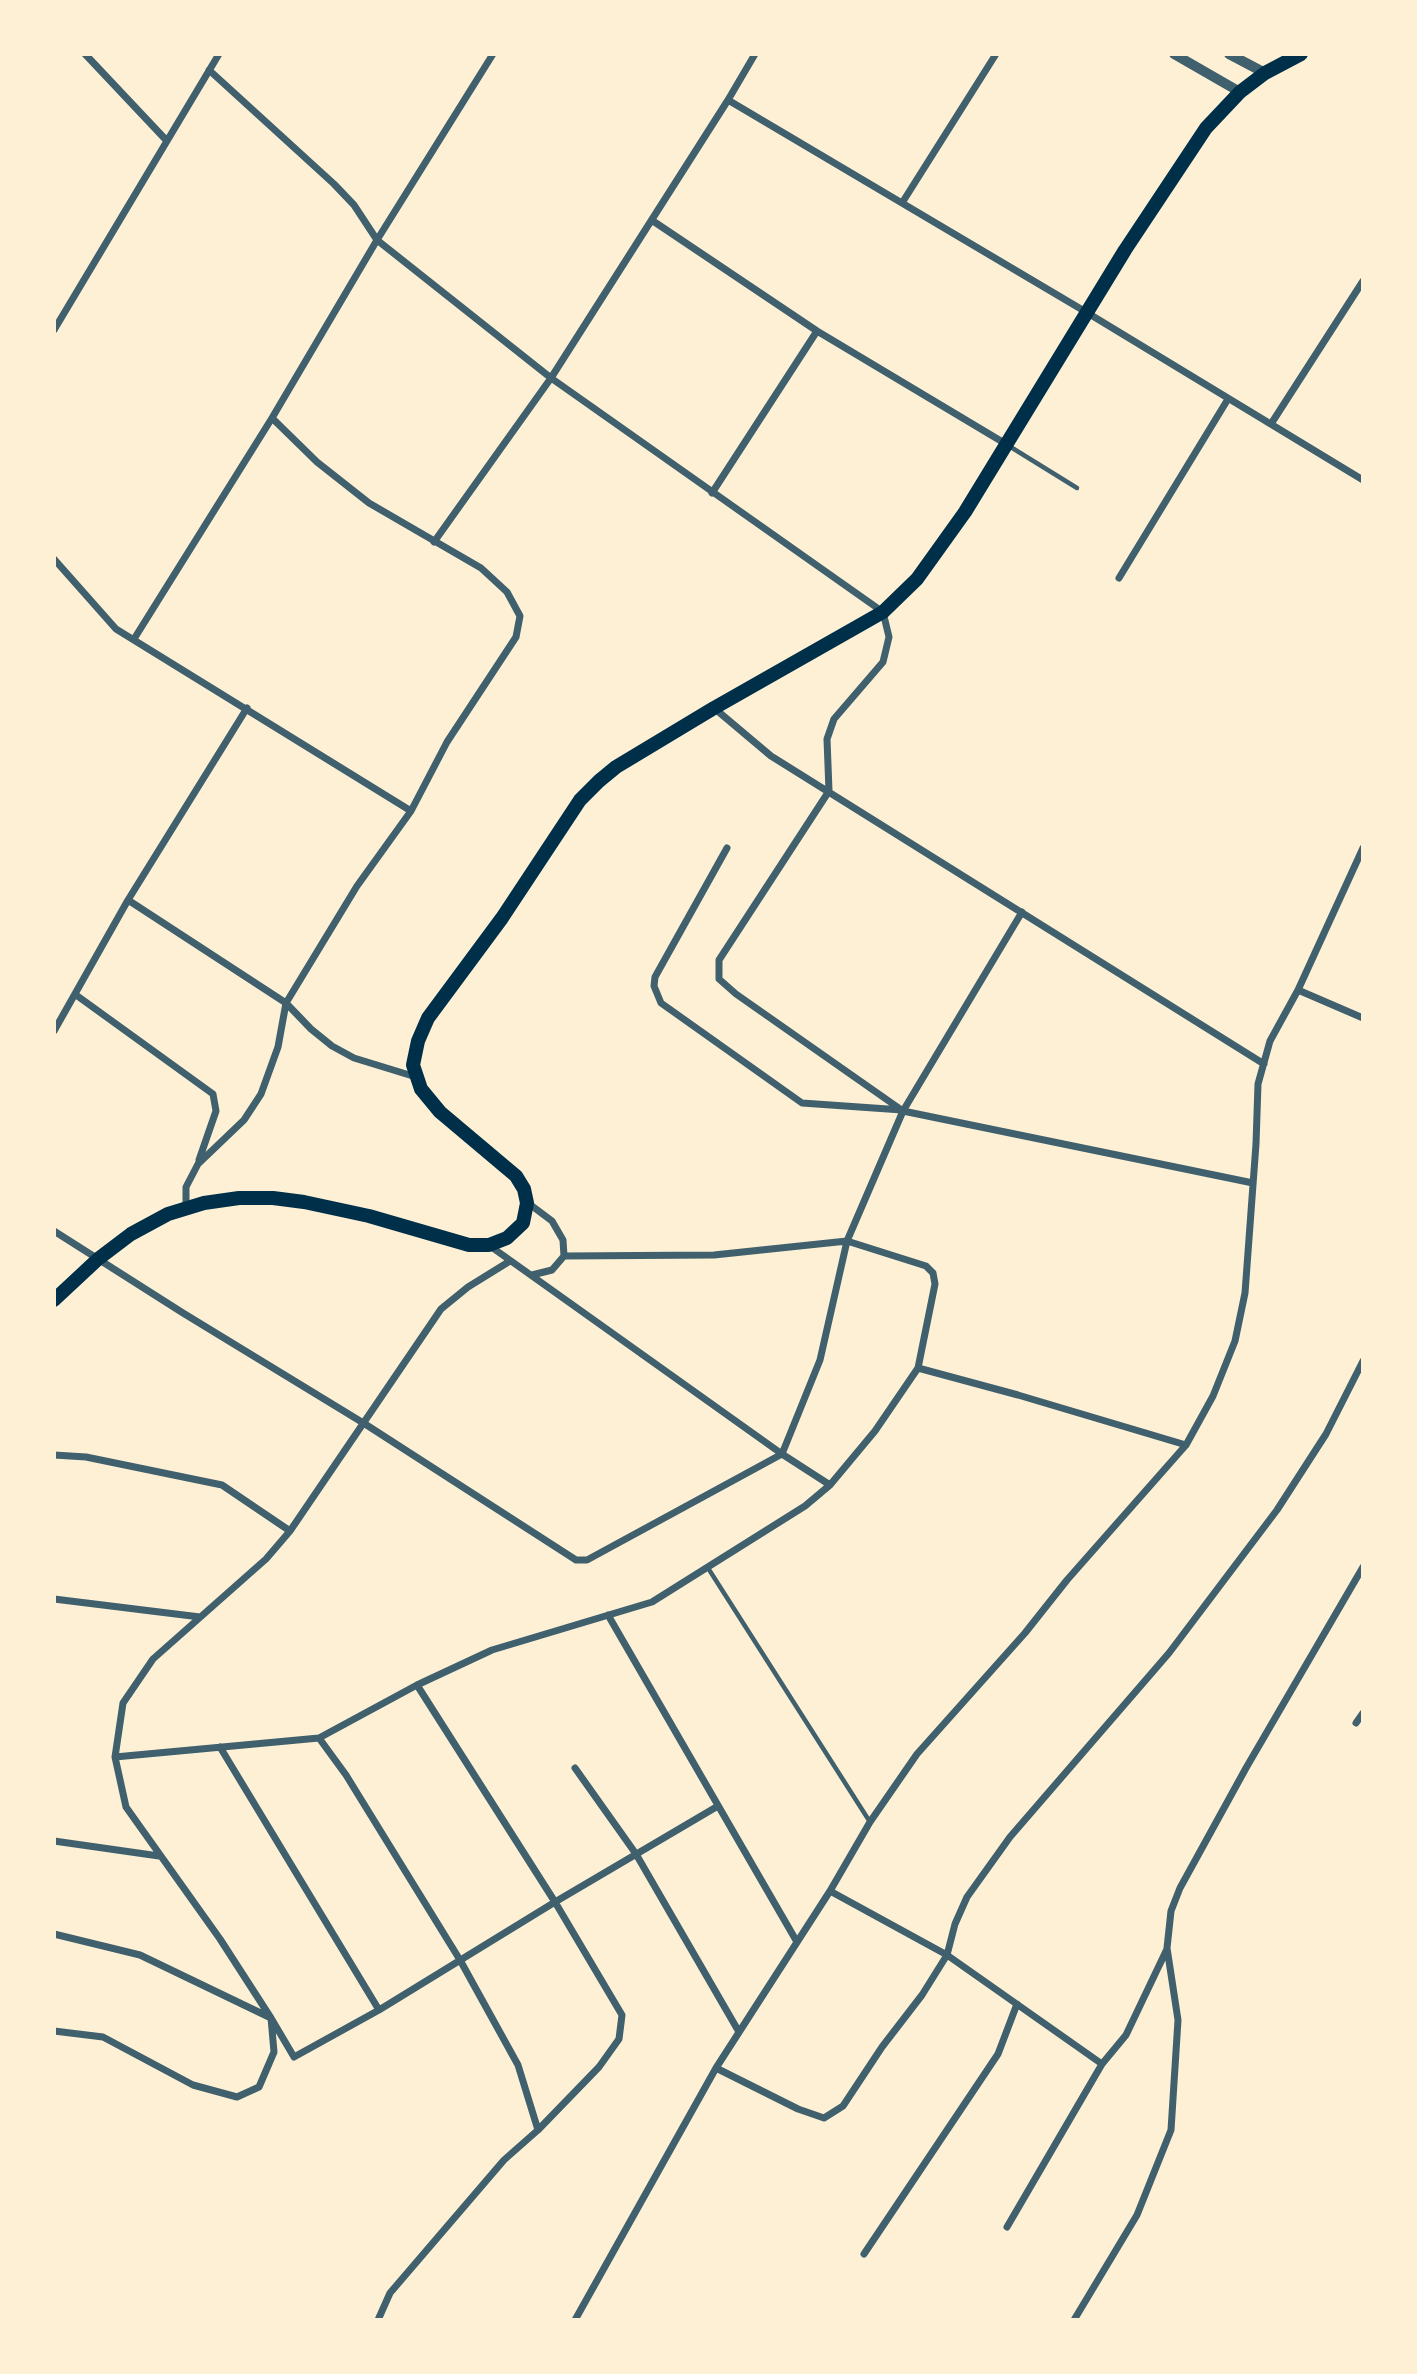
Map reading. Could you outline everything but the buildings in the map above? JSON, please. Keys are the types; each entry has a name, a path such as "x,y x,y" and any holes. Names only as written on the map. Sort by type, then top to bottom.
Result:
{"main road":[{"path":"54,1300 98,1259 131,1234 168,1214 204,1203 239,1198 273,1198 369,1216 469,1245 489,1245 507,1238 523,1223 527,1203 524,1189 516,1176 440,1112 421,1089 413,1065 418,1041 428,1018 502,918 580,800 599,781 616,767 714,708 883,612 917,579 937,553 1007,444 1086,312 1206,128 1240,92 1265,73 1301,54"}],"street":[{"path":"85,54 167,141"},
{"path":"54,330 219,54"},
{"path":"134,639 493,54"},
{"path":"434,542 551,378 653,221 755,54"},
{"path":"902,203 996,54"},
{"path":"1174,54 1240,92"},
{"path":"1229,54 1242,57 1265,73"},
{"path":"209,71 355,205 377,240 551,378 883,612 889,637 883,662 834,719 827,739 829,791 719,960 719,979 736,994 903,1111"},
{"path":"728,100 1086,312 1363,481"},
{"path":"653,221 817,331 1007,444"},
{"path":"1271,424 1363,281"},
{"path":"712,493 817,331"},
{"path":"1119,578 1228,399"},
{"path":"198,1164 244,1120 261,1094 278,1047 286,1003 357,886 411,811 447,742 516,637 520,616 507,592 481,568 369,503 317,462 272,418"},
{"path":"54,559 116,629 411,811"},
{"path":"54,1031 128,900 247,708"},
{"path":"714,708 771,756 1264,1064"},
{"path":"727,848 655,977 654,986 661,1003 802,1103 903,1111 1253,1183"},
{"path":"575,2320 716,2068 830,1891 870,1822 917,1754 1186,1445 1213,1396 1235,1341 1245,1293 1258,1084 1270,1041 1298,990 1363,848"},
{"path":"128,900 286,1003 332,1046 354,1058 417,1078"},
{"path":"54,1231 365,1424 576,1560 587,1560 782,1454 820,1360 847,1241 903,1111 1022,912"},
{"path":"1298,990 1363,1018"},
{"path":"76,995 213,1094 216,1111 198,1164 186,1187 186,1208"},
{"path":"527,1203 552,1221 563,1240 564,1256 552,1270 532,1275"},
{"path":"115,1757 319,1738 417,1685 492,1650 652,1602 805,1506 830,1485 875,1431 918,1368 934,1284 933,1273 926,1266 847,1241 714,1255 564,1256"},
{"path":"489,1245 782,1454 830,1485"},
{"path":"510,1261 468,1287 442,1309 290,1531 266,1559 153,1659 122,1703 115,1757 126,1807 220,1939 294,2057 380,2010 718,1806"},
{"path":"716,2068 798,2109 824,2118 843,2106 947,1955 955,1924 967,1897 1010,1837 1169,1653 1277,1510 1326,1434 1363,1361"},
{"path":"918,1368 1186,1445"},
{"path":"54,1455 86,1457 222,1485 290,1531"},
{"path":"1074,2320 1137,2215 1171,2130 1178,2020 1167,1948 1171,1911 1180,1888 1363,1567"},
{"path":"54,1599 200,1617"},
{"path":"608,1615 797,1942"},
{"path":"377,2320 390,2293 504,2160 538,2130 599,2067 619,2039 622,2015 555,1902 417,1685"},
{"path":"1356,1723 1363,1713"},
{"path":"319,1738 346,1775 460,1961 518,2065 538,2130"},
{"path":"220,1747 380,2010"},
{"path":"575,1768 636,1854 739,2032"},
{"path":"54,1841 159,1856"},
{"path":"830,1891 947,1955 1102,2064"},
{"path":"54,1934 140,1955 271,2018"},
{"path":"1007,2227 1102,2064 1126,2035 1167,1948"},
{"path":"864,2254 998,2054 1017,2004"},
{"path":"54,2031 103,2037 193,2085 237,2097 259,2087 274,2052 271,2018"}],"lane":[{"path":"1007,444 1077,488"},
{"path":"708,1567 870,1822"}]}
